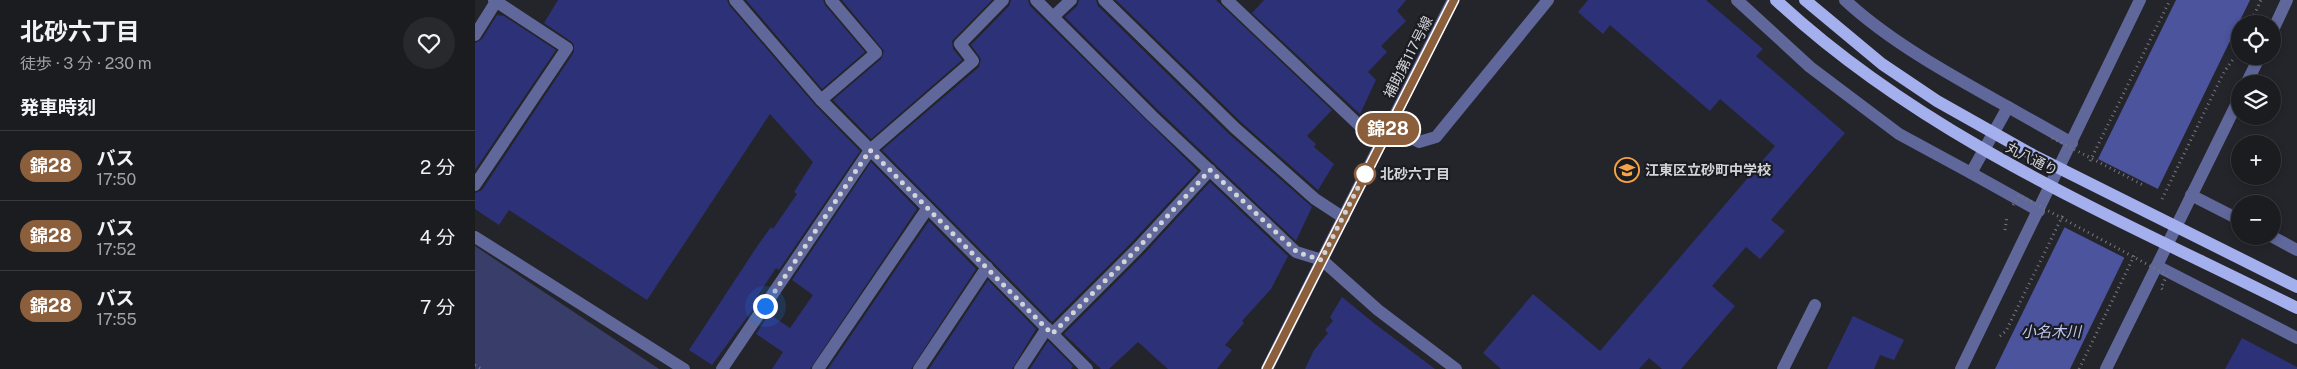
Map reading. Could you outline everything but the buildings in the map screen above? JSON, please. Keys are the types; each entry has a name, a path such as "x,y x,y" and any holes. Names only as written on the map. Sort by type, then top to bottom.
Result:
{"main road":[{"name":"丸八通り","path":"1776,0 1871,78 1963,139 2019,170 2297,308"},
{"name":"丸八通り","path":"1805,0 1882,64 1937,101 2033,155 2297,287"}],"street":[{"path":"475,35 496,0 567,48 475,185"},
{"path":"735,0 821,100 1087,369"},
{"path":"821,100 876,53 831,0"},
{"path":"722,369 870,150 973,61 960,44 1003,0"},
{"path":"1036,0 1297,252 1321,260 1378,310 1456,369"},
{"path":"1053,17 1071,0"},
{"path":"1104,0 1235,128 1315,199 1344,218"},
{"path":"1227,0 1380,145"},
{"path":"1389,127 1419,142 1436,137 1549,0"},
{"path":"1737,0 1810,67 1892,128 2039,211"},
{"path":"1845,0 1857,12 1943,71 2072,143"},
{"path":"1961,369 2140,0"},
{"path":"2280,15 2287,0"},
{"name":"補助第117号線","path":"1267,369 1451,1"},
{"path":"1971,173 2007,107"},
{"path":"2107,369 2231,115"},
{"path":"1020,369 1050,331 1138,248 1210,170"},
{"path":"2191,195 2231,215"},
{"path":"818,369 927,208"},
{"path":"475,237 684,369"},
{"path":"2281,241 2297,250"},
{"path":"919,369 987,266"},
{"path":"2157,266 2297,338"},
{"path":"1783,369 1815,305"}],"path":[{"path":"2254,15 2261,0"},
{"path":"2052,138 2149,188"},
{"path":"2158,193 2167,197"},
{"path":"2013,205 2019,195 2167,275 2161,288 2163,290"},
{"path":"475,365 481,369"}],"shaded area":[{"path":"475,246 659,369 475,369"}],"water":[{"name":"小名木川","path":"2176,0 2250,0 2243,15 2231,15 2231,39 2070,369 1995,369"}],"pier":[{"path":"2096,158 2160,190 2127,259 2062,226"}],"bus line":[{"name":"錦28","path":"1267,369 1454,0"}],"place":[{"name":"江東区立砂町中学校","path":"1627,170"},
{"name":"北砂六丁目","path":"1365,174"}],"route":[{"path":"765,306 870,150 987,266 1052,334 1138,248 1210,170 1297,252 1321,260 1365,174"}]}
